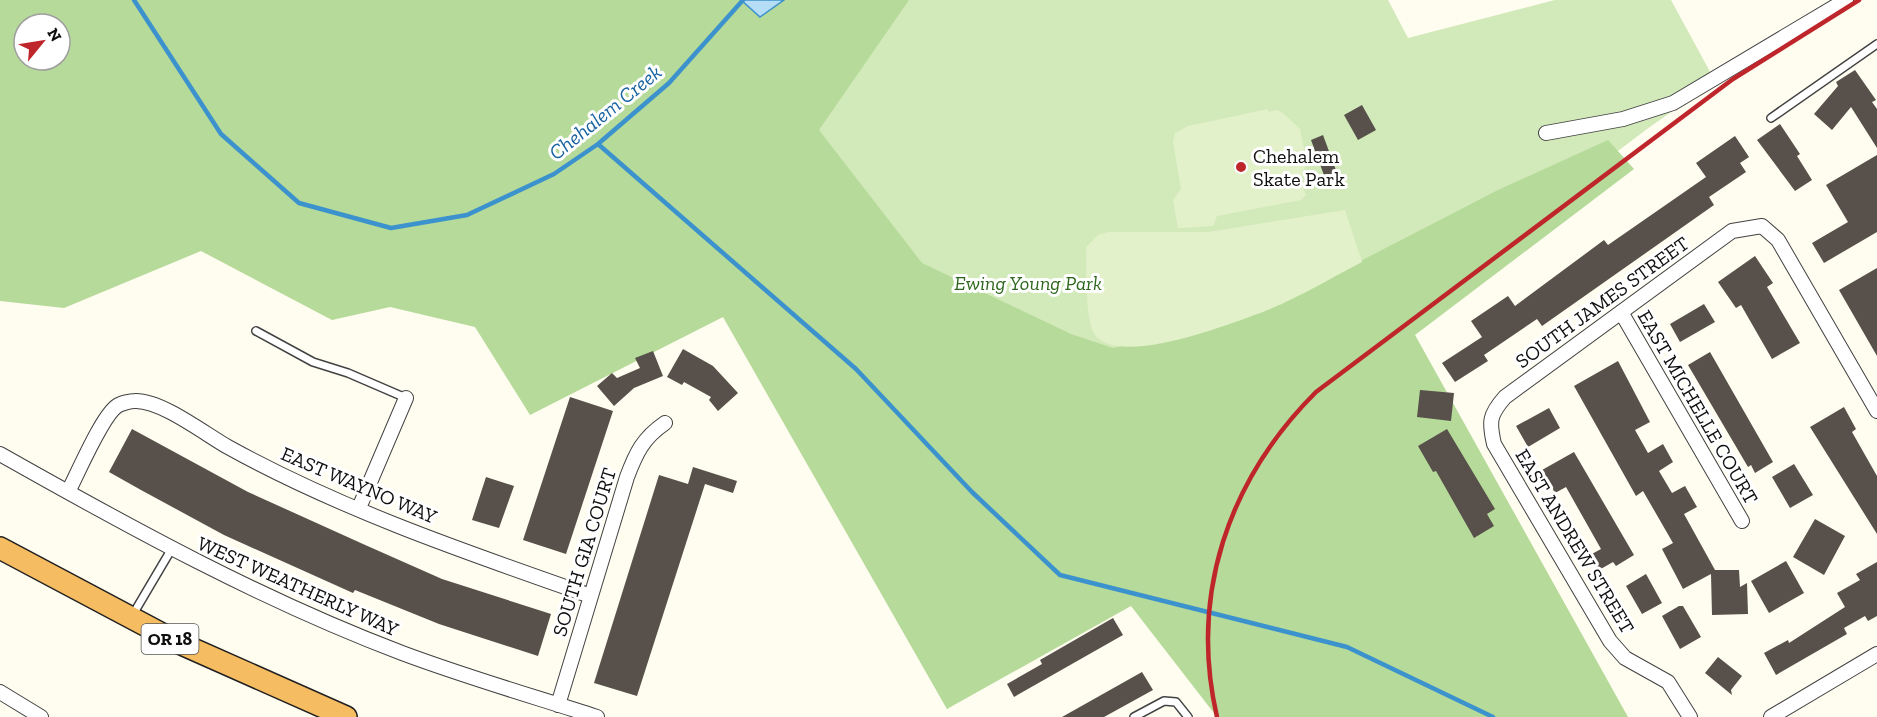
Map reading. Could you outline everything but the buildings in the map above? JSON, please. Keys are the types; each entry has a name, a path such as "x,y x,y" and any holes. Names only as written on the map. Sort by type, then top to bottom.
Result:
{"highway":[{"name":"OR 18","path":"0,548 131,619 252,677 346,717"}],"street":[{"path":"1546,133 1623,119 1673,103 1846,0"},
{"name":"SOUTH JAMES STREET","path":"1489,424 1496,408 1505,397 1732,231 1750,226 1762,226 1778,240 1873,395"},
{"name":"EAST MICHELLE COURT","path":"1621,312 1742,521"},
{"path":"1873,395 1877,411"},
{"path":"359,508 406,398"},
{"name":"EAST WAYNO WAY","path":"68,492 107,417 118,405 135,401 158,407 231,448 359,508 476,556 591,596"},
{"name":"SOUTH GIA COURT","path":"558,705 638,448 648,435 665,423"},
{"name":"EAST ANDREW STREET","path":"1489,424 1494,444 1610,640 1625,658 1668,682 1690,717"},
{"name":"WEST WEATHERLY WAY","path":"0,454 171,550 400,652 597,717"},
{"path":"1771,717 1877,654"},
{"path":"0,692 41,717"}],"lane":[{"path":"1771,118 1877,44"},
{"path":"256,331 313,362 348,373 406,398"},
{"path":"131,619 171,550"},
{"path":"1134,717 1164,701 1176,702 1188,717"}],"green space":[{"path":"0,0 909,0 819,130 922,263 1071,334 1113,348 1262,312 1498,190 1608,140 1634,169 1415,335 1628,717 1217,717 1131,606 947,709 723,317 530,415 475,327 390,307 332,320 201,251 64,308 0,301"},
{"name":"Ewing Young Park","path":"545,0 1388,0 1408,38 1555,0 1671,0 1715,81 1647,129 1326,372 947,709"},
{"name":"Chehalem Skate Park","path":"1268,109 1268,112 1277,110 1284,114 1300,129 1307,164 1302,180 1306,195 1301,200 1217,216 1213,226 1178,228 1173,200 1181,189 1173,142 1175,133 1188,126"},
{"path":"1345,210 1362,262 1286,302 1224,326 1151,345 1128,347 1109,344 1096,336 1092,329 1086,280 1086,247 1098,235 1108,232 1208,232"}],"water":[{"path":"741,0 784,0 760,17"}],"waterway":[{"name":"Chehalem Creek","path":"134,0 221,134 299,203 391,228 467,215 554,174 598,144 669,83 743,0"},
{"path":"598,144 856,369 972,492 1060,575 1347,647 1493,717"}],"railway":[{"path":"1217,717 1210,672 1208,627 1213,584 1223,542 1239,501 1259,463 1285,426 1316,392 1733,79 1859,0"}],"place":[{"name":"Chehalem Skate Park","path":"1241,167"}]}
